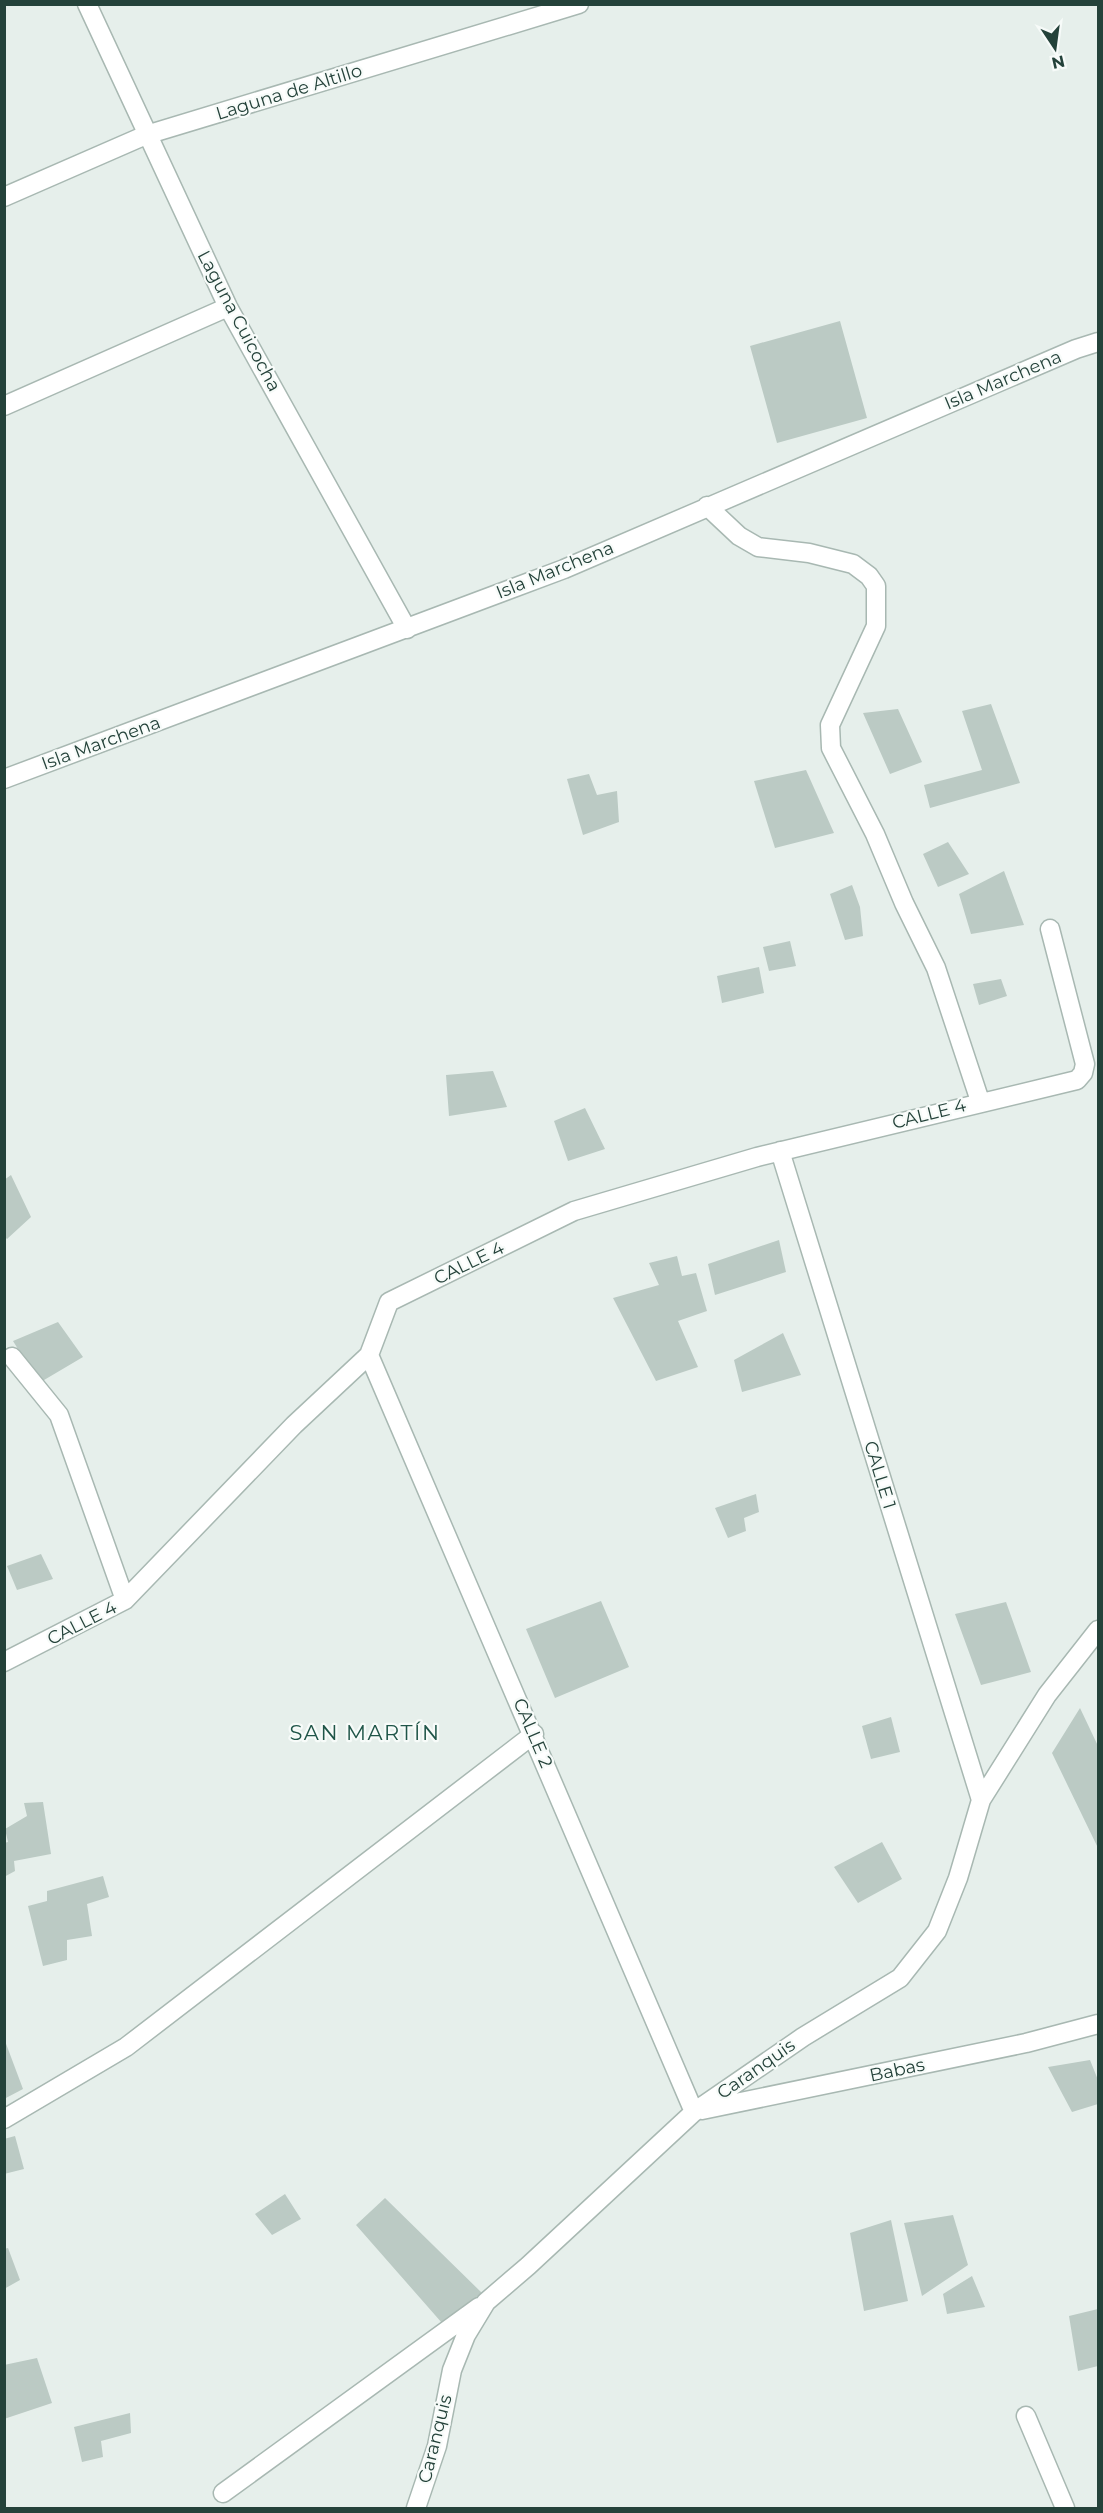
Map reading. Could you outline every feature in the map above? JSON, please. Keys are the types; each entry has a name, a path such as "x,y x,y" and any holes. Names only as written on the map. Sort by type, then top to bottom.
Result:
{"street":[{"name":"Laguna Cuicocha","path":"87,4 228,307 407,629"},
{"name":"Laguna de Altillo","path":"4,197 147,135 579,4"},
{"path":"4,405 228,307"},
{"name":"Isla Marchena","path":"4,779 564,569 1065,353 1098,342"},
{"path":"707,506 739,536 759,547 809,553 853,564 869,576 876,585 876,626 830,724 831,748 875,834 904,903 936,968 980,1101"},
{"name":"CALLE 4","path":"4,1662 125,1600 294,1425 369,1355 389,1302 574,1211 780,1151 980,1101 1077,1080 1083,1073 1084,1064 1050,929"},
{"name":"CALLE 1","path":"780,1151 981,1800"},
{"name":"CALLE 2","path":"369,1355 534,1734 694,2112"},
{"path":"12,1357 60,1415 125,1600"},
{"name":"Caranquis","path":"416,2508 437,2446 452,2370 466,2335 486,2302 694,2112 802,2037 900,1978 937,1930 958,1878 981,1800 1047,1695 1098,1630"},
{"path":"4,2119 126,2047 534,1734"},
{"name":"Babas","path":"694,2112 1026,2043 1098,2024"},
{"path":"223,2493 486,2302"},
{"path":"1026,2416 1065,2508"}],"building":[{"path":"840,321 867,418 777,443 750,346"},
{"path":"991,704 1020,783 930,808 924,785 982,770 962,711"},
{"path":"898,709 922,762 890,774 863,713"},
{"path":"806,770 834,833 775,848 754,781"},
{"path":"589,774 597,795 617,791 619,822 583,835 567,779"},
{"path":"948,842 969,874 938,887 923,854"},
{"path":"1004,871 1024,925 971,934 959,894"},
{"path":"852,885 860,907 863,936 845,940 830,894"},
{"path":"790,941 796,966 769,971 763,947"},
{"path":"759,967 764,993 722,1003 717,976"},
{"path":"1001,979 1007,996 979,1005 973,984"},
{"path":"493,1071 507,1107 449,1116 446,1075"},
{"path":"585,1108 605,1149 568,1161 554,1121"},
{"path":"11,1175 31,1217 7,1239 4,1236 4,1180"},
{"path":"779,1240 786,1272 715,1295 708,1264"},
{"path":"677,1256 682,1276 696,1273 707,1311 678,1321 698,1367 656,1381 613,1298 659,1285 649,1263"},
{"path":"58,1322 83,1357 39,1383 13,1341"},
{"path":"783,1333 801,1375 742,1392 734,1360"},
{"path":"756,1494 759,1512 744,1518 746,1531 728,1538 715,1508"},
{"path":"41,1554 53,1579 17,1590 7,1566"},
{"path":"601,1601 629,1667 555,1698 526,1629"},
{"path":"1006,1602 1031,1672 981,1685 955,1614"},
{"path":"1080,1708 1098,1746 1098,1848 1052,1753"},
{"path":"891,1717 900,1752 871,1759 862,1726"},
{"path":"43,1802 51,1854 14,1861 15,1871 4,1877 4,1843 8,1842 5,1829 27,1816 24,1803"},
{"path":"882,1842 902,1879 858,1903 834,1867"},
{"path":"103,1876 109,1897 87,1904 92,1936 67,1940 67,1960 43,1966 28,1906 47,1901 47,1891"},
{"path":"4,2041 23,2089 4,2099"},
{"path":"1090,2060 1098,2080 1098,2104 1072,2112 1048,2067"},
{"path":"15,2136 24,2169 4,2174 4,2139"},
{"path":"285,2194 301,2219 272,2235 255,2214"},
{"path":"385,2198 482,2293 442,2323 356,2225"},
{"path":"953,2215 968,2265 922,2296 904,2223"},
{"path":"891,2220 908,2301 864,2311 850,2233"},
{"path":"8,2248 20,2280 4,2289 4,2249"},
{"path":"972,2276 985,2307 947,2314 943,2294"},
{"path":"1098,2309 1098,2366 1078,2371 1069,2316"},
{"path":"37,2358 52,2403 4,2419 4,2365"},
{"path":"130,2413 131,2433 101,2441 103,2457 82,2462 74,2427"}],"district":[{"name":"SAN MARTÍN","path":"365,1732"}]}
